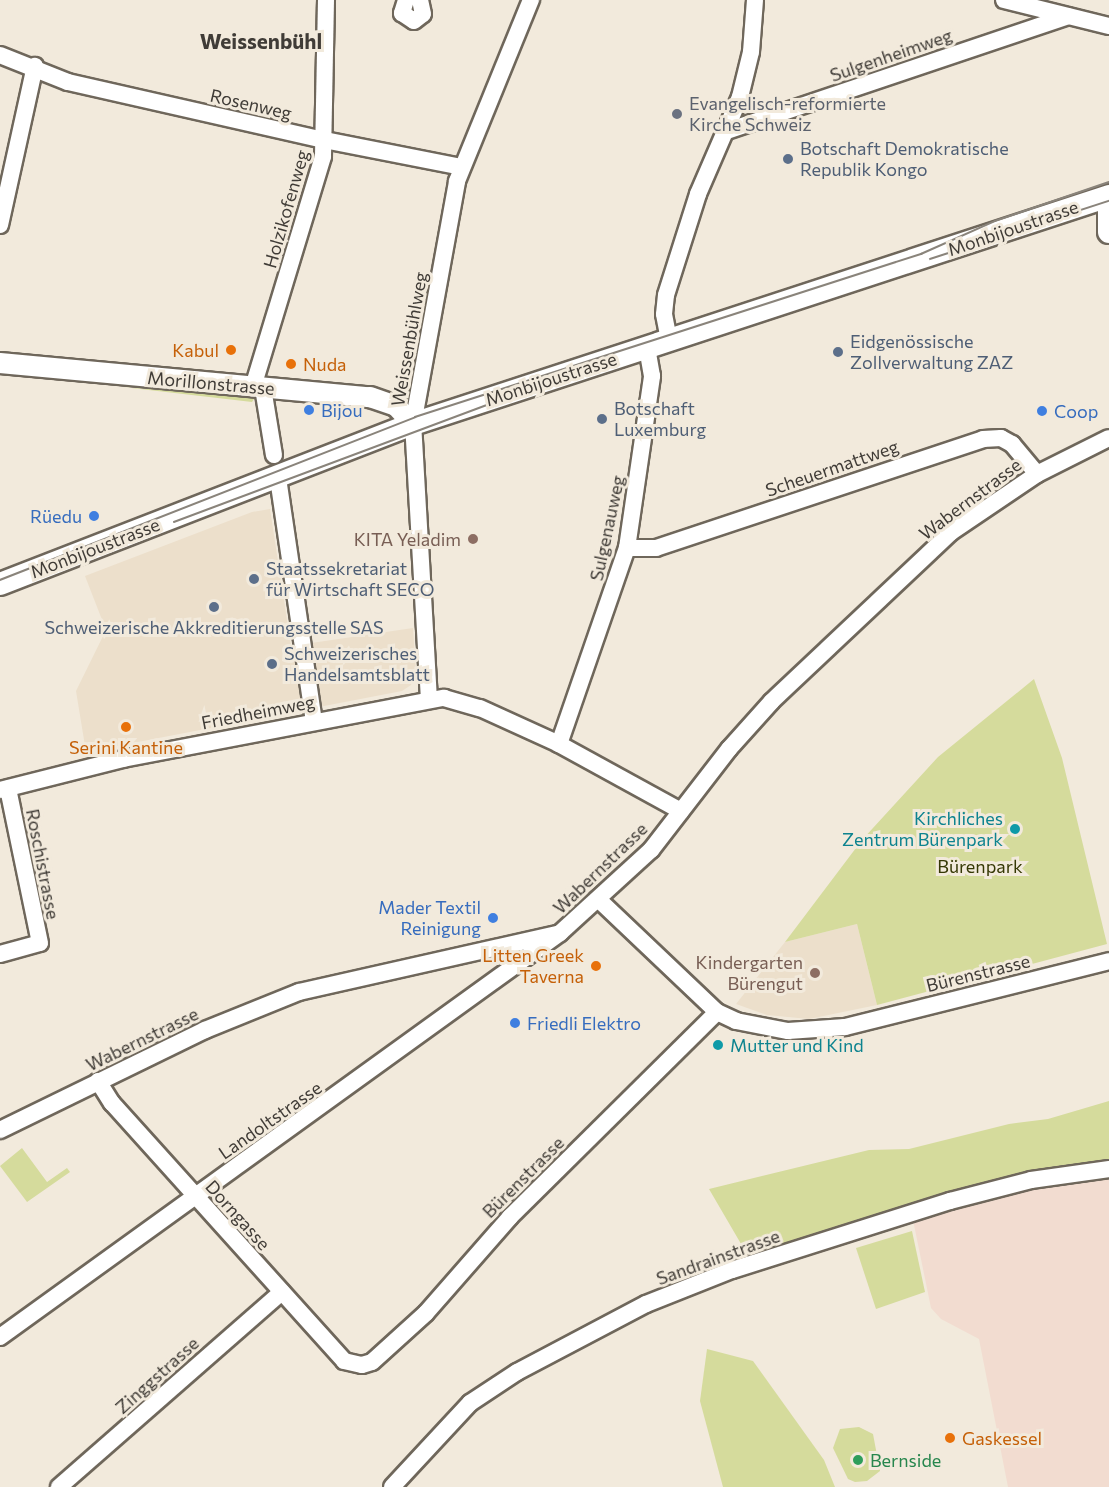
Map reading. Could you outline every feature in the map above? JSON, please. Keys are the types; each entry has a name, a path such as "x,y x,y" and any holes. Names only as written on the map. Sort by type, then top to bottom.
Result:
{"main road":[{"name":"Monbijoustrasse","path":"0,584 413,424 1109,196"},
{"path":"1109,207 1109,232"}],"street":[{"name":"Holzikofenweg","path":"274,455 258,387 322,161 326,0"},
{"path":"406,0 402,13 414,21 423,14 420,0"},
{"name":"Weissenbühlweg","path":"429,700 413,424 461,167 531,0"},
{"path":"669,340 664,306 678,250 727,131 748,68 755,0"},
{"path":"1004,0 1109,26"},
{"name":"Sulgenheimweg","path":"727,131 1068,16"},
{"name":"Rosenweg","path":"0,55 35,66 68,82 324,141 461,167"},
{"path":"0,225 35,66"},
{"name":"Sulgenauweg","path":"560,744 627,548 652,376 646,348"},
{"name":"Morillonstrasse","path":"0,363 375,398 401,410 413,424"},
{"name":"Scheuermattweg","path":"627,548 656,548 983,438 1001,438 1012,444 1037,474"},
{"name":"Wabernstrasse","path":"0,1130 205,1030 324,984 560,933 599,900 651,850 772,701 950,533 1071,453 1109,438"},
{"path":"278,478 314,721"},
{"name":"Friedheimweg","path":"4,789 123,759 314,721 429,700 460,701 560,744 681,811"},
{"name":"Roschistrasse","path":"0,954 40,943 4,789"},
{"name":"Bürenstrasse","path":"599,900 717,1012 774,1029 821,1030 1109,961"},
{"name":"Landoltstrasse","path":"0,1336 560,933"},
{"name":"Bürenstrasse","path":"357,1366 372,1362 426,1313 510,1217 717,1012"},
{"name":"Dorngasse","path":"98,1081 112,1103 344,1361 357,1366"},
{"name":"Sandrainstrasse","path":"392,1487 454,1418 485,1392 646,1304 732,1270 950,1201 1032,1180 1109,1169"},
{"name":"Zinggstrasse","path":"59,1487 282,1292"}],"shaded area":[{"path":"270,509 291,646 413,628 416,673 411,685 402,691 86,752 76,691 106,630 85,576 252,512"},
{"name":"Kindergarten Bürengut","path":"857,924 877,1005 809,1019 767,1015 736,1004 785,942"},
{"path":"1109,1171 1109,1487 1008,1487 979,1339 941,1319 931,1308 912,1215 951,1203"}],"green space":[{"path":"123,387 252,397 254,399 252,402"},
{"name":"Bürenpark","path":"1034,679 1062,758 1107,944 877,1005 857,924 785,942 862,840 938,757"},
{"path":"1109,1101 1109,1167 748,1263 744,1249 709,1189 869,1150 909,1149 1009,1124 1048,1119"},
{"path":"22,1148 47,1182 67,1168 70,1172 27,1202 0,1166"},
{"path":"912,1231 925,1292 876,1309 856,1248"},
{"path":"707,1349 753,1361 824,1460 835,1487 723,1487 700,1401"},
{"name":"Bernside","path":"859,1427 873,1434 880,1471 867,1481 855,1482 848,1479 833,1448 840,1429"}],"tram line":[{"path":"0,580 415,417 921,254 995,221 1109,182"},
{"path":"930,259 1109,201"},
{"path":"174,522 497,401"}],"place":[{"name":"Evangelisch-reformierte Kirche Schweiz","path":"677,114"},
{"name":"Botschaft Demokratische Republik Kongo","path":"788,159"},
{"name":"Kabul","path":"231,350"},
{"name":"Eidgenössische Zollverwaltung ZAZ","path":"838,352"},
{"name":"Nuda","path":"291,364"},
{"name":"Bijou","path":"309,410"},
{"name":"Coop","path":"1042,411"},
{"name":"Botschaft Luxemburg","path":"602,419"},
{"name":"Rüedu","path":"94,516"},
{"name":"KITA Yeladim","path":"473,539"},
{"name":"Staatssekretariat für Wirtschaft SECO","path":"254,579"},
{"name":"Schweizerische Akkreditierungsstelle SAS","path":"214,607"},
{"name":"Schweizerisches Handelsamtsblatt","path":"272,664"},
{"name":"Serini Kantine","path":"126,727"},
{"name":"Kirchliches Zentrum Bürenpark","path":"1015,829"},
{"name":"Mader Textil Reinigung","path":"493,918"},
{"name":"Litten Greek Taverna","path":"596,966"},
{"name":"Kindergarten Bürengut","path":"815,973"},
{"name":"Friedli Elektro","path":"515,1023"},
{"name":"Mutter und Kind","path":"718,1045"},
{"name":"Gaskessel","path":"950,1438"},
{"name":"Bernside","path":"858,1460"}],"district":[{"name":"Weissenbühl","path":"261,41"}]}
